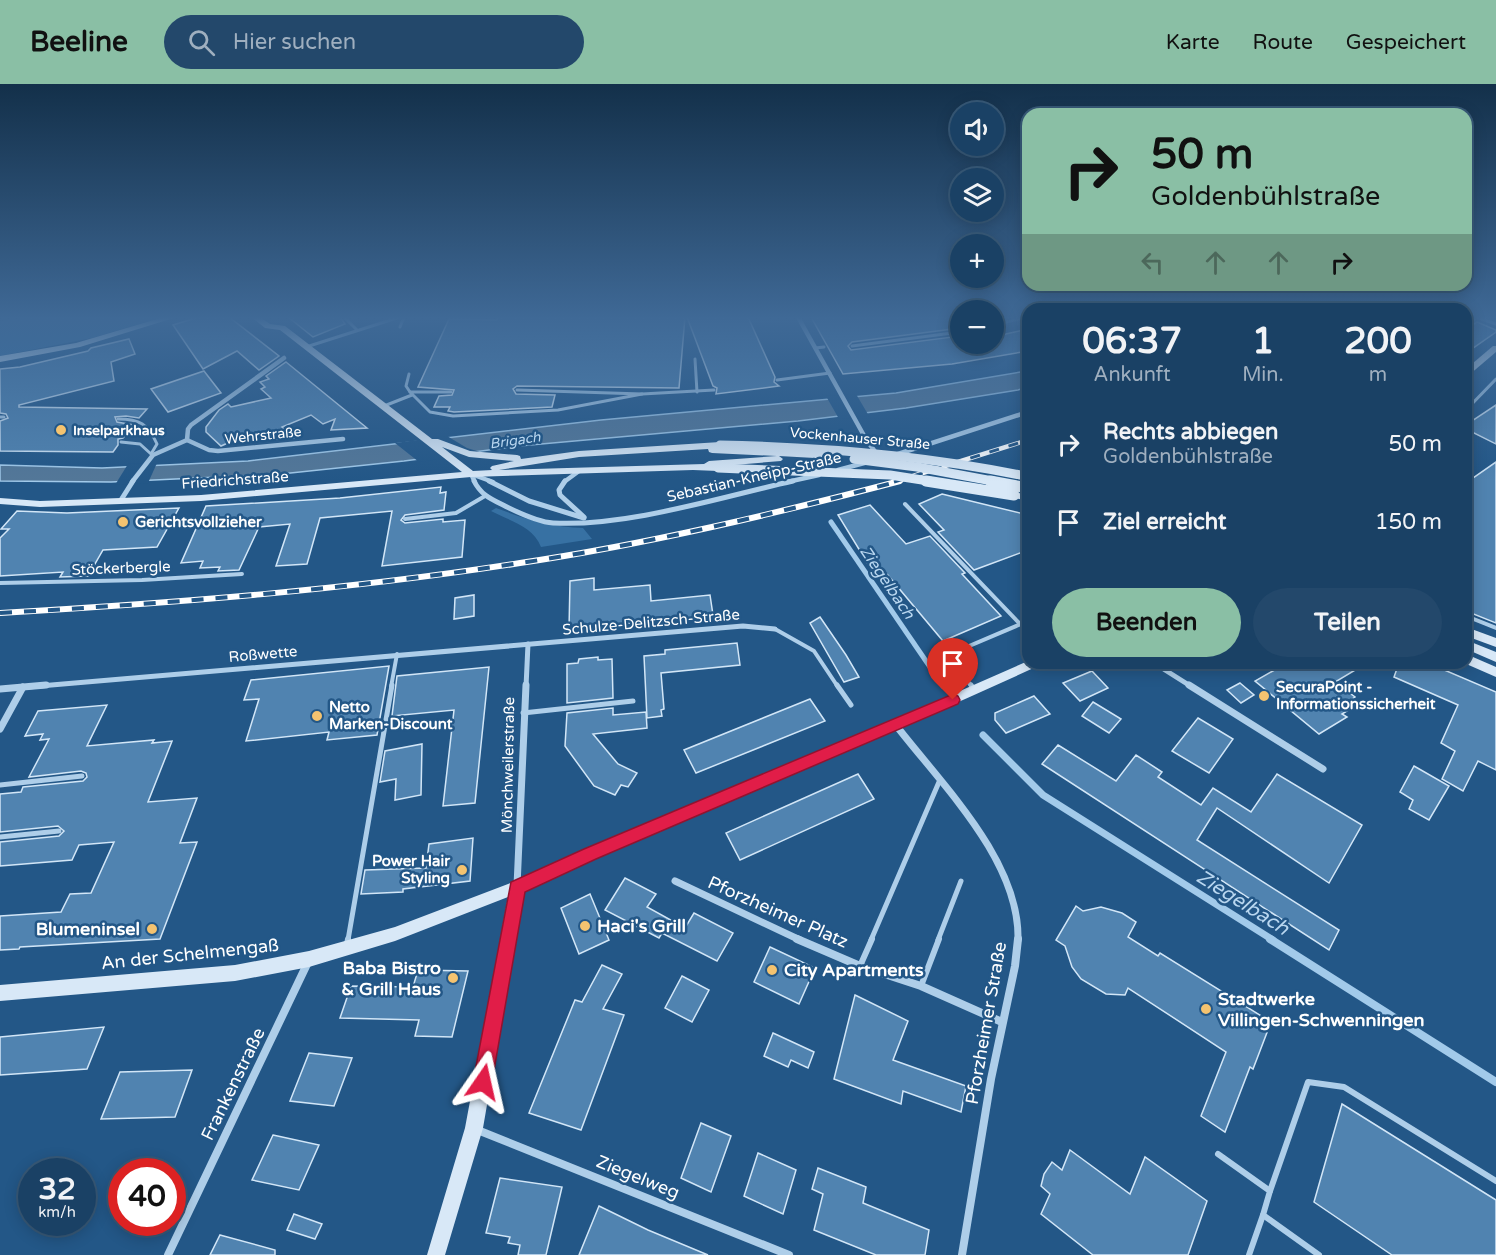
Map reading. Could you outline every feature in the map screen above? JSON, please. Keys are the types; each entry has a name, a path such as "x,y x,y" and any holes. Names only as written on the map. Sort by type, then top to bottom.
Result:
{"main road":[{"path":"338,372 471,474"},
{"path":"421,434 469,454 533,458"},
{"name":"Vockenhauser Straße","path":"471,474 533,458 689,448 820,448 927,458 1022,476"},
{"name":"Vockenhauser Straße","path":"720,448 833,456 917,467 1022,487"},
{"name":"Vockenhauser Straße","path":"471,474 719,465 833,456"},
{"name":"Vockenhauser Straße","path":"719,465 890,475 1022,497"},
{"name":"Friedrichstraße","path":"0,501 40,504 123,497 222,496 471,474"},
{"path":"1472,633 1496,643"},
{"path":"1472,647 1496,657"},
{"path":"1472,662 1496,672"},
{"name":"An der Schelmengaß","path":"0,993 235,973 309,959 347,948 453,913 517,887 1022,668"},
{"path":"436,1255 474,1128 517,887"}],"street":[{"path":"123,497 149,457 167,445 187,441 188,429 191,425 265,372"},
{"path":"830,373 867,441 882,459"},
{"name":"Sebastian-Kneipp-Straße","path":"471,474 479,492 485,496 515,512 551,523 587,519 624,519 882,459 1022,414"},
{"name":"Wehrstraße","path":"187,441 208,450 218,451 343,439"},
{"path":"579,471 560,485 558,493 561,501 587,519"},
{"name":"Sebastian-Kneipp-Straße","path":"471,474 495,483 530,501 587,519"},
{"name":"Schulze-Delitzsch-Straße","path":"528,644 742,626 775,629"},
{"name":"Roßwette","path":"0,688 528,644"},
{"name":"Mönchweilerstraße","path":"517,887 521,849 523,713 528,644"},
{"path":"1164,669 1323,769"},
{"path":"0,729 23,687"},
{"name":"Pforzheimer Straße","path":"895,724 977,832 1002,871 1016,909 1018,954 1002,1022 962,1255"},
{"name":"Pforzheimer Platz","path":"675,881 764,925 860,966 921,986 1002,1022"},
{"name":"Frankenstraße","path":"168,1255 309,959"},
{"name":"Ziegelweg","path":"474,1128 789,1255"}],"lane":[{"path":"696,372 697,392"},
{"path":"777,380 830,373"},
{"path":"409,374 406,386 411,394 421,405 434,413 483,415 607,403 642,394"},
{"path":"1472,404 1496,379"},
{"path":"517,390 607,391 642,394 714,390"},
{"path":"383,407 411,394 451,392"},
{"path":"118,419 144,421 157,444 149,457 140,444 121,442"},
{"path":"405,519 456,513 485,496"},
{"path":"905,504 1020,624 948,655 975,690"},
{"name":"Stöckerbergle","path":"0,583 142,580 242,574"},
{"path":"1472,618 1496,628"},
{"path":"775,629 814,651 851,705"},
{"path":"347,948 397,654"},
{"path":"523,713 633,701"},
{"path":"0,785 82,776"},
{"path":"860,966 939,782"},
{"path":"0,837 59,831"},
{"path":"921,986 962,881"},
{"path":"1249,1255 1308,1082 1344,1087 1496,1181"},
{"path":"1218,1154 1270,1191"},
{"path":"1263,1215 1318,1255"}],"shaded area":[{"path":"496,508 539,522 583,528 592,539 541,547 527,529 491,511"}],"water":[{"name":"Brigach","path":"1022,372 1022,389 1018,390 906,408 798,421 519,446 281,474 111,482 0,481 0,465 102,468 248,461 601,420 896,393"}],"pier":[{"path":"856,394 869,416 839,419 826,396"},
{"path":"447,436 467,448 483,453 419,462 395,443"},
{"path":"157,463 148,483 115,485 128,464"}],"building":[{"name":"Inselparkhaus","path":"0,372 113,372 114,381 19,405 19,407 147,409 139,418 115,417 117,422 134,425 123,438 118,439 118,445 113,452 0,451 0,421 8,418 6,414 0,413"},
{"path":"204,372 221,393 168,412 151,389"},
{"path":"272,372 298,372 367,428 331,430 335,419 323,424 311,415 282,427 293,438 230,442 221,446 206,432 206,427 219,410 228,404 231,407 271,398 261,389 265,387 260,382 269,379 266,376"},
{"path":"425,372 680,372 679,388 517,386 513,389 516,394 555,395 552,407 454,412 448,411 450,407 434,407 439,396 452,395 454,390 418,387"},
{"path":"708,372 773,372 774,382 779,386 716,394 717,388 713,386"},
{"path":"842,372 869,372 843,374"},
{"path":"1496,405 1496,444 1472,432 1472,421"},
{"path":"1496,462 1496,623 1472,613 1472,479"},
{"path":"441,487 440,493 446,492 444,510 405,515 401,520 405,523 443,519 443,522 465,520 462,557 382,566 392,511 320,518 307,564 276,566 290,524 259,527 239,570 218,571 220,567 200,568 203,561 181,563 206,506 340,498"},
{"path":"942,494 1022,514 1022,552 974,570 938,532 944,530 919,504"},
{"path":"870,505 906,544 930,536 1001,616 943,641 886,573 876,577 838,515"},
{"path":"179,508 157,547 103,550 88,576 60,577 63,572 0,576 0,538 9,529 1,529 17,511 67,513"},
{"path":"594,578 594,590 650,585 651,601 710,595 713,615 569,629 570,581"},
{"path":"474,595 474,616 454,619 455,598"},
{"path":"820,617 859,677 844,682 810,623"},
{"path":"737,643 740,665 661,673 664,709 661,710 662,716 647,718 644,656 665,654 665,650"},
{"path":"598,657 598,660 612,659 613,698 567,703 567,664 578,663 579,659"},
{"name":"Netto Marken-Discount","path":"389,666 377,735 327,740 329,732 246,741 259,699 244,700 251,680"},
{"path":"489,667 475,803 443,806 454,710 392,716 397,676"},
{"path":"1276,669 1357,669 1335,682 1355,697 1349,701 1355,706 1342,714 1347,717 1319,734 1255,681"},
{"path":"1397,669 1442,669 1496,692 1496,770 1478,761 1463,791 1442,779 1455,751 1441,743 1458,705 1394,677"},
{"path":"1092,671 1108,688 1080,701 1063,683"},
{"path":"1240,683 1254,695 1241,703 1227,690"},
{"path":"1034,696 1050,714 1006,733 995,720 995,713"},
{"path":"810,699 825,721 696,773 684,750"},
{"path":"1093,702 1121,719 1109,733 1082,716"},
{"path":"107,705 87,746 154,740 152,743 172,741 148,802 197,798 180,843 197,842 160,939 0,950 0,916 61,912 70,894 91,893 114,842 79,845 72,860 0,866 0,842 59,836 64,831 58,826 0,832 0,794 21,792 23,787 83,781 87,777 86,773 81,771 29,777 49,739 40,740 43,734 25,736 38,711"},
{"path":"613,708 613,715 646,712 647,728 593,734 618,764 637,773 628,787 621,785 615,795 594,786 565,746 567,713"},
{"path":"1198,718 1233,739 1209,773 1172,751"},
{"path":"422,744 421,795 395,800 396,779 380,782 385,751"},
{"path":"1058,745 1116,781 1136,755 1162,772 1158,777 1201,805 1213,788 1251,812 1277,774 1362,825 1329,883 1217,808 1197,840 1339,930 1329,950 1042,764"},
{"path":"1414,766 1449,786 1429,820 1409,809 1413,800 1400,792"},
{"path":"858,774 874,799 740,860 726,833"},
{"path":"473,838 470,881 403,889 403,892 361,894 365,870 426,868 429,844"},
{"path":"625,878 656,894 647,907 685,928 694,913 733,933 717,961 662,933 659,938 605,910"},
{"name":"Haci's Grill","path":"590,894 609,940 579,954 561,908"},
{"name":"Stadtwerke Villingen-Schwenningen","path":"1076,906 1083,911 1101,907 1122,913 1136,922 1128,937 1158,956 1160,953 1271,1022 1253,1069 1250,1067 1225,1132 1201,1116 1226,1052 1128,988 1125,995 1106,994 1081,979 1072,967 1065,946 1056,940"},
{"path":"770,947 815,968 799,1004 754,982"},
{"path":"602,965 622,974 603,1009 624,1015 581,1130 529,1113 575,1000 582,1002"},
{"path":"418,970 468,971 452,1037 415,1036 419,1020 340,1018 351,986 413,987"},
{"path":"682,976 709,990 692,1022 665,1008"},
{"path":"855,995 908,1021 893,1060 966,1086 961,1112 903,1091 901,1104 834,1079"},
{"path":"104,1027 87,1069 0,1075 0,1037"},
{"path":"773,1033 814,1052 808,1068 791,1060 788,1067 764,1056"},
{"path":"309,1053 352,1058 334,1106 290,1101"},
{"path":"192,1070 175,1117 101,1119 120,1072"},
{"path":"1342,1104 1496,1200 1496,1255 1392,1255 1314,1202"},
{"path":"701,1123 731,1136 711,1192 681,1178"},
{"path":"273,1135 319,1145 299,1190 252,1180"},
{"path":"1070,1150 1130,1194 1145,1157 1207,1201 1188,1255 1093,1255 1041,1214 1050,1194 1041,1186 1044,1174 1052,1162 1062,1170"},
{"path":"758,1153 796,1170 783,1214 744,1196"},
{"path":"818,1168 866,1187 863,1203 929,1230 925,1255 876,1255 814,1230 823,1194 812,1189"},
{"path":"500,1178 562,1187 546,1255 518,1255 520,1245 508,1243 510,1237 486,1233"},
{"path":"599,1206 648,1230 708,1255 579,1255"},
{"path":"294,1214 322,1224 315,1239 287,1230"},
{"path":"220,1235 275,1250 275,1255 210,1255"}],"waterway":[{"name":"Ziegelbach","path":"831,522 943,686"},
{"name":"Ziegelbach","path":"983,735 1043,795 1273,940"},
{"name":"Ziegelbach","path":"1270,939 1496,1082"}],"railway":[{"path":"894,482 1022,442"},
{"path":"0,613 130,605 325,588 520,563 616,547 711,527 900,481"}],"place":[{"name":"Inselparkhaus","path":"61,430"},
{"name":"Gerichtsvollzieher","path":"123,522"},
{"name":"SecuraPoint - Informationssicherheit","path":"1264,696"},
{"name":"Netto Marken-Discount","path":"317,716"},
{"name":"Power Hair Styling","path":"462,870"},
{"name":"Haci's Grill","path":"585,926"},
{"name":"Blumeninsel","path":"152,929"},
{"name":"City Apartments","path":"772,970"},
{"name":"Baba Bistro & Grill Haus","path":"453,978"},
{"name":"Stadtwerke Villingen-Schwenningen","path":"1206,1009"}],"route":[{"path":"483,1082 517,887 953,700"}]}
